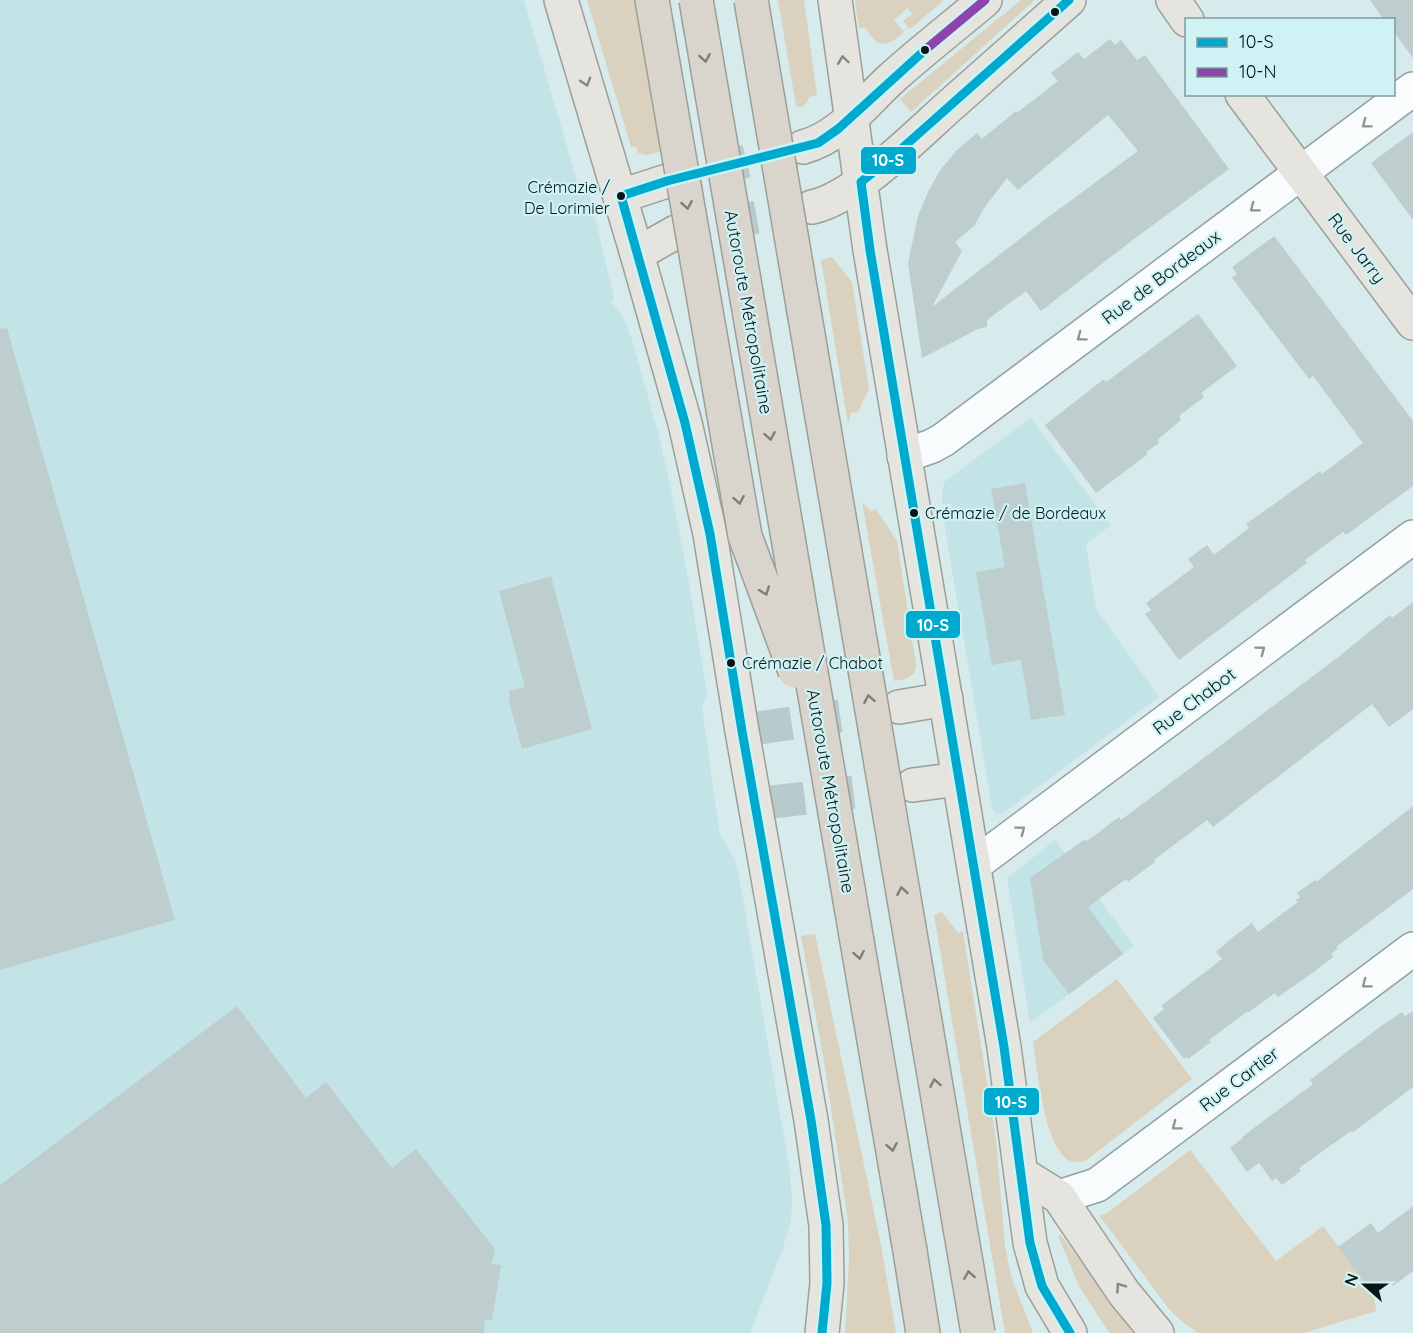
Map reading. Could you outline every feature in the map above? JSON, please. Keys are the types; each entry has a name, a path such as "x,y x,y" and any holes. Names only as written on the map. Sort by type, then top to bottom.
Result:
{"highway":[{"path":"652,0 745,536 825,753"},
{"name":"Autoroute Métropolitaine","path":"696,0 923,1333"},
{"path":"751,0 978,1333"}],"main road":[{"path":"561,0 638,254 701,488 751,730 764,803 826,1225 827,1283 824,1319 800,1333"},
{"path":"835,0 870,250 1004,1047 1030,1243 1049,1301 1070,1333"},
{"path":"803,147 827,138 851,118 891,78 985,0"},
{"path":"812,207 834,199 861,182 890,159 1069,0"},
{"path":"1173,0 1186,18"},
{"name":"Rue Jarry","path":"1243,96 1413,323"},
{"path":"621,196 667,181"},
{"path":"638,254 676,232"},
{"path":"899,707 946,699"},
{"path":"913,785 959,779"},
{"path":"1022,1174 1059,1197 1124,1293 1157,1333"}],"street":[{"name":"Rue de Bordeaux","path":"904,456 915,454 943,440 1413,89"},
{"name":"Rue Chabot","path":"974,865 1413,537"},
{"name":"Rue Cartier","path":"1059,1197 1097,1185 1413,949"}],"shaded area":[{"path":"0,0 524,0 577,181 588,188 614,298 611,302 624,318 632,340 658,432 689,583 707,694 702,707 720,836 734,857 739,876 789,1166 792,1197 791,1221 750,1333 0,1333"},
{"path":"587,0 636,0 661,151 647,155 638,153 636,146 631,147"},
{"path":"778,0 804,0 817,95 810,97 803,107 796,106"},
{"path":"855,0 944,0 910,29 903,21 913,14 907,8 894,20 904,32 893,41 883,44 875,40 866,28 859,28"},
{"path":"1021,0 1035,0 911,112 900,99"},
{"path":"832,257 852,282 869,389 858,412 851,413 848,424 821,260"},
{"path":"1031,418 1111,525 1086,544 1096,609 1159,697 1002,814 996,813 992,808 944,522 954,520 951,504 942,504 942,492 945,481"},
{"path":"862,502 871,511 876,509 897,541 916,665 914,674 905,679 894,681"},
{"path":"1055,840 1134,946 1030,1023 1007,878"},
{"path":"942,912 958,933 963,931 996,1140 1005,1246 1011,1276 1033,1333 1005,1333 934,915"},
{"path":"815,934 881,1245 896,1333 845,1333 849,1258 848,1221 823,1056 801,936"},
{"path":"1117,979 1192,1079 1085,1161 1071,1161 1059,1150 1047,1122 1033,1042"},
{"path":"1190,1150 1276,1261 1323,1226 1374,1295 1376,1311 1304,1333 1198,1333 1180,1320 1169,1309 1099,1215 1106,1214"},
{"path":"1061,1235 1133,1333 1110,1333 1108,1331 1080,1288 1058,1236"}],"building":[{"path":"1370,0 1413,0 1413,58 1395,33 1395,18 1383,18"},
{"path":"1110,39 1115,45 1121,40 1137,60 1145,55 1229,169 1041,311 1026,291 987,320 987,327 978,329 922,358 908,263 918,216 928,192 941,169 957,150 977,133 982,139 1058,81 1051,73 1078,52 1084,59","holes":["1108,115 1138,151 1043,221 932,307 962,251 955,242 975,225 984,208 1007,178 1018,190"]},
{"path":"1413,132 1413,220 1371,163"},
{"path":"1273,237 1413,421 1413,486 1346,535 1343,532 1305,560 1307,563 1179,660 1145,614 1151,610 1146,603 1194,567 1188,559 1207,545 1214,555 1249,528 1246,524 1320,471 1322,474 1363,443 1313,376 1309,379 1232,278 1237,274 1232,267"},
{"path":"1198,314 1237,366 1201,393 1204,397 1179,416 1181,420 1157,440 1159,443 1146,452 1148,454 1096,493 1045,425 1104,379 1106,382"},
{"path":"7,328 175,920 0,970 0,329"},
{"path":"1025,483 1065,715 1031,720 1021,660 992,665 976,572 1005,567 991,489"},
{"path":"551,576 592,729 522,749 508,698 510,697 509,691 525,687 499,591"},
{"path":"1413,602 1413,709 1389,727 1372,704 1213,827 1207,820 1128,882 1126,879 1088,907 1123,954 1069,994 1043,960 1030,878 1119,817 1121,820 1337,658 1390,615 1392,618"},
{"path":"1413,806 1413,889 1336,947 1338,948 1331,954 1333,957 1315,971 1278,997 1275,993 1248,1011 1209,1040 1211,1042 1188,1059 1187,1057 1184,1059 1153,1018 1164,1009 1161,1006 1222,959 1216,952 1233,937 1252,923 1258,932 1298,902 1296,900 1300,897 1297,893 1315,880 1316,882"},
{"path":"237,1006 306,1098 326,1082 392,1168 416,1149 495,1249 492,1264 501,1265 492,1320 485,1320 484,1333 0,1333 0,1185"},
{"path":"1413,1011 1413,1087 1352,1133 1351,1131 1299,1168 1301,1171 1282,1185 1276,1178 1272,1181 1259,1163 1247,1172 1230,1148 1313,1084 1310,1080 1381,1026 1402,1012 1405,1016"},
{"path":"1413,1206 1413,1271 1393,1286 1391,1283 1375,1296 1338,1247 1371,1223 1378,1233"}],"tunnel":[{"path":"667,181 803,147"},
{"path":"676,232 812,207"},
{"path":"759,728 899,707"},
{"path":"772,802 913,785"}],"transit line":[{"name":"10-N","path":"925,50 985,0"},
{"name":"10-S","path":"1069,0 861,182 870,250 1004,1047 1030,1243 1042,1286 1070,1333"},
{"name":"10-S","path":"822,1333 827,1283 826,1225 811,1120 742,731 710,534 685,423 621,196 667,181 818,143 838,129 925,50"}],"place":[{"name":"Crémazie / De Lorimier","path":"621,196"},
{"name":"Crémazie / de Bordeaux","path":"914,513"},
{"name":"Crémazie / Chabot","path":"731,663"}]}
